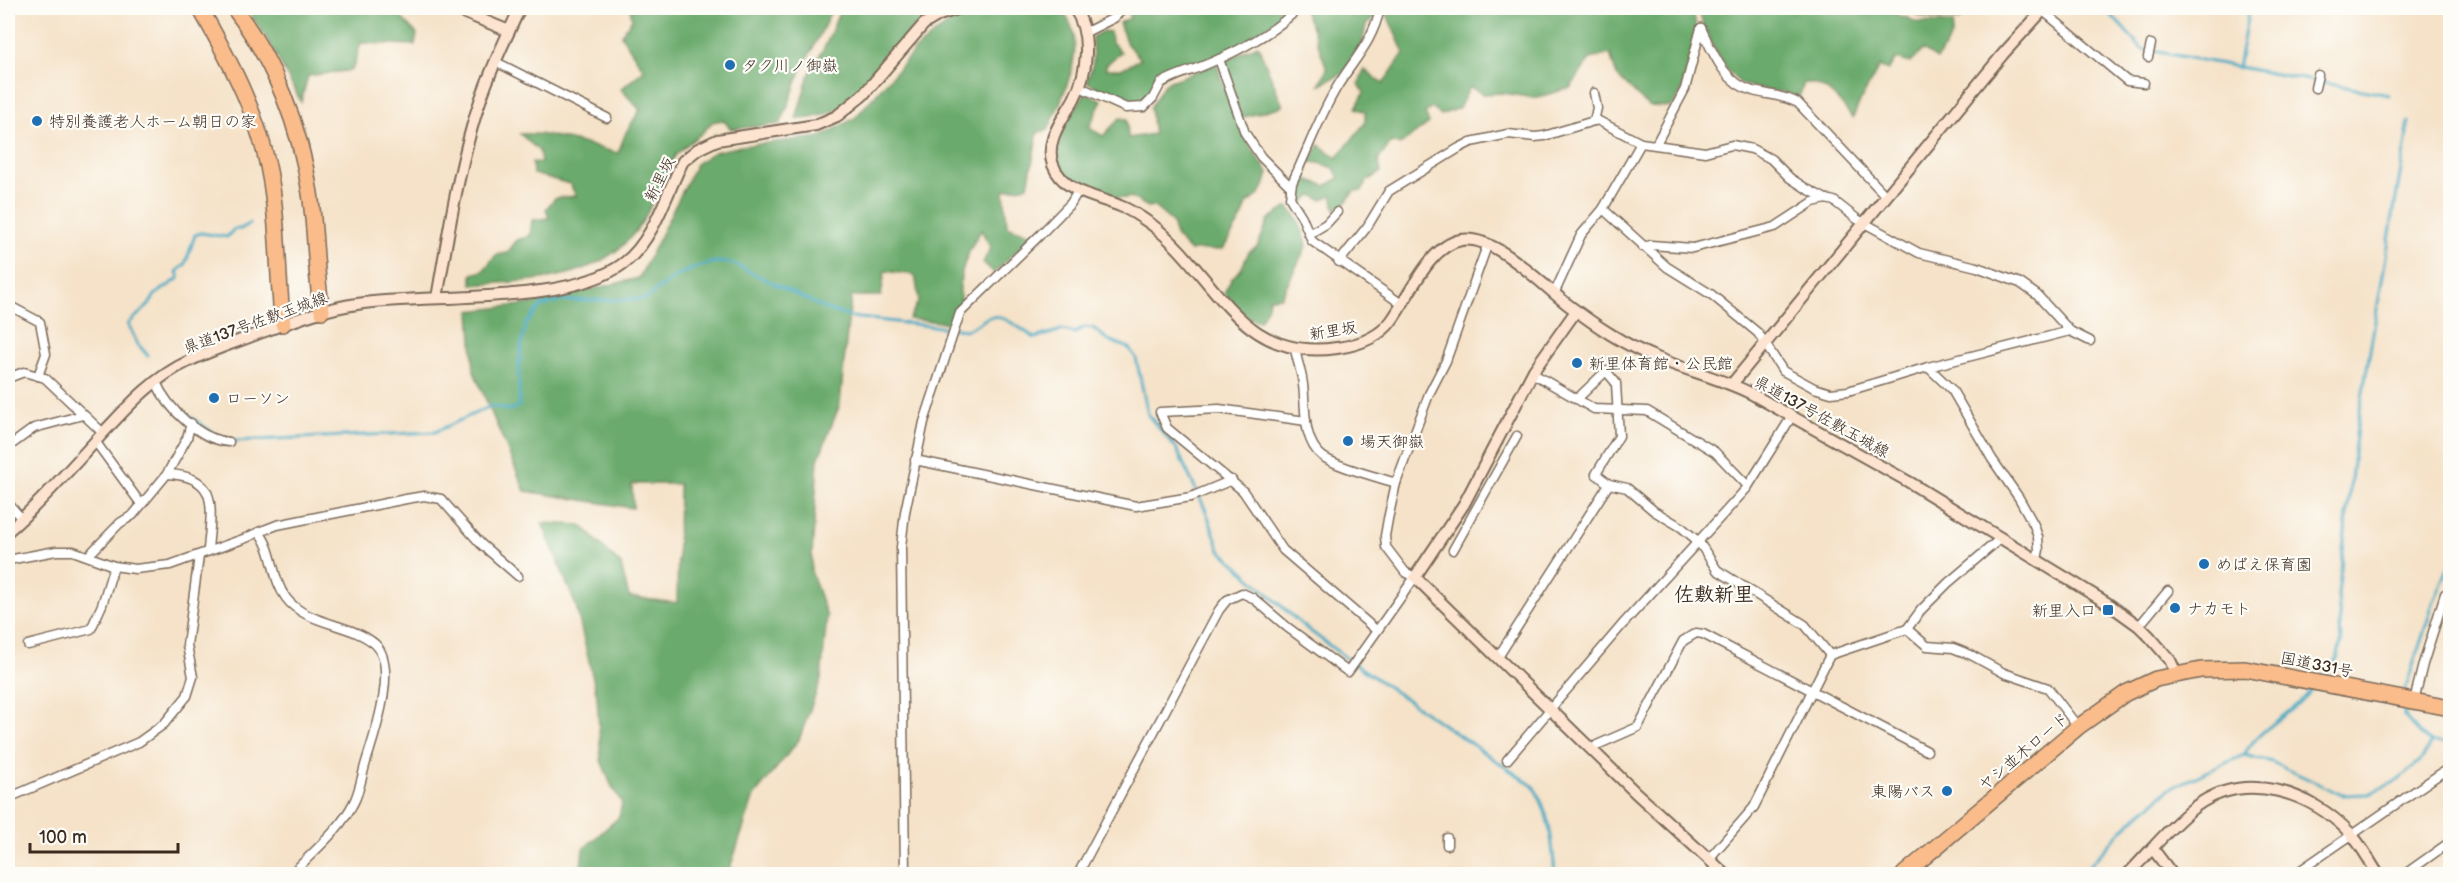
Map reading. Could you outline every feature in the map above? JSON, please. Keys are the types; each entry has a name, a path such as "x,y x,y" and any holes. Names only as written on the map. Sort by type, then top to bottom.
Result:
{"highway":[{"path":"200,8 254,114 264,149 274,212 283,324"},
{"path":"234,8 254,35 275,77 297,137 310,192 322,311"},
{"name":"国道331号","path":"2176,674 2201,670 2234,669 2318,682 2451,708"},
{"name":"ヤシ並木ロード","path":"1904,874 2078,727 2126,693 2147,682 2176,674"}],"main road":[{"path":"453,8 509,31"},
{"path":"437,298 467,148 480,101 520,8"},
{"name":"新里坂","path":"437,298 556,288 589,280 614,269 625,262 641,244 682,161 691,153 717,140 816,125 837,116 863,95 924,24 939,15 960,8"},
{"name":"新里坂","path":"1074,8 1084,33 1085,62 1080,87 1057,129 1050,149 1054,169 1069,186 1121,206 1149,223 1167,238 1240,319 1268,340 1295,349 1332,349 1353,345 1371,338 1387,328 1428,264 1443,248 1462,240 1478,240 1488,243"},
{"name":"県道137号佐敷玉城線","path":"2043,9 2003,54 1732,384 1792,416 2037,559 2107,603 2139,626 2164,651 2176,674"},
{"path":"1488,243 1603,330 1638,350 1732,384"},
{"name":"県道137号佐敷玉城線","path":"8,531 128,405 156,382 187,362 322,311 369,302 437,298"},
{"path":"1576,311 1532,373 1464,504 1415,577 1592,750 1725,874"},
{"path":"2128,874 2179,821 2199,805 2240,789 2276,789 2299,796 2320,807 2351,834 2378,874"},
{"path":"2153,849 2172,874"}],"street":[{"path":"1084,33 1114,18 1124,8"},
{"path":"1080,87 1126,108 1144,107 1154,98 1161,82 1246,45 1298,8"},
{"path":"1380,8 1377,24 1364,50 1336,87 1291,187 1290,198 1302,217 1312,241 1402,305"},
{"path":"2043,9 2127,81 2144,83"},
{"path":"1656,144 1685,89 1701,28 1720,66 1739,87 1784,96 1798,103 1886,196"},
{"path":"2148,57 2151,44"},
{"path":"1218,59 1245,133 1261,157 1291,187"},
{"path":"496,62 607,118"},
{"path":"2315,87 2318,75"},
{"path":"1594,93 1597,108 1594,121"},
{"path":"1340,262 1368,227 1389,191 1459,148 1471,142 1508,134 1544,136 1597,120 1641,143 1705,152 1732,145 1752,149 1771,159 1790,178 1807,189 1834,201 1863,223 1919,253 1977,267 2020,283 2037,295 2070,330 2090,341"},
{"path":"1554,294 1581,235 1603,209 1641,143"},
{"path":"905,874 904,615 901,569 905,512 924,422 960,313 1039,236 1071,202 1078,191"},
{"path":"1643,247 1651,245 1693,248 1775,227 1813,202 1826,199"},
{"path":"1603,209 1666,267 1712,295 1758,333 1783,371 1814,388 1831,393 1869,386 1928,367 2070,330"},
{"path":"1309,234 1326,224 1337,212"},
{"path":"1078,874 1198,648 1227,600 1242,593 1253,598 1348,672 1415,577 1405,572 1386,547 1385,536 1396,483 1429,393 1446,361 1488,243"},
{"path":"8,305 40,322 45,354 38,376"},
{"path":"1295,349 1303,383 1305,421 1310,438 1322,456 1396,483"},
{"path":"1928,367 1952,390 1992,459 2029,516 2038,537 2037,559"},
{"path":"1577,399 1606,371 1616,383 1619,436 1596,474 1609,484 1627,488 1654,511 1681,527 1699,542 1718,570 1805,625 1830,655"},
{"path":"8,378 24,372 45,378 83,414 141,504"},
{"path":"1532,373 1594,409 1647,411 1715,452 1748,486"},
{"path":"156,382 169,406 215,441 229,442"},
{"path":"1305,421 1219,409 1160,412 1167,428 1243,491 1283,550 1376,630"},
{"path":"8,447 34,428 83,414"},
{"path":"1507,760 1622,625 1748,486 1792,416"},
{"path":"88,556 141,504 167,474 188,438 191,423"},
{"path":"1453,550 1517,436"},
{"path":"915,460 1136,506 1192,497 1232,480"},
{"path":"1485,465 1502,464"},
{"path":"167,474 192,477 202,483 208,496 210,510 208,550"},
{"path":"1498,657 1609,484"},
{"path":"8,560 56,551 73,551 114,566 135,569 170,565 200,556 208,550 277,525 424,496 441,499 481,544 518,576"},
{"path":"8,503 21,518"},
{"path":"259,532 268,543 278,581 287,599 303,612 364,636 377,646 384,658 382,706 354,801 331,837 292,874"},
{"path":"1710,861 1754,807 1830,655 1907,629 1921,610 1948,583 2001,538"},
{"path":"8,798 139,742 164,724 187,696 193,677 187,645 200,556"},
{"path":"28,645 91,629 102,605 114,566"},
{"path":"2139,626 2168,591"},
{"path":"2408,700 2423,664 2445,594 2451,596"},
{"path":"1907,629 1928,646 1953,648 2004,673 2048,688 2078,727"},
{"path":"1592,750 1597,745 1638,727 1683,641 1696,633 1703,634 1813,690 1927,751"},
{"path":"2295,874 2451,767"},
{"path":"2405,874 2451,842"}],"green space":[{"path":"246,8 392,8 417,34 415,45 361,43 352,70 308,76 301,102 269,42"},
{"path":"630,8 832,8 801,71 780,124 731,129 723,120 712,122 704,132 675,156 642,222 627,242 609,256 588,267 543,279 472,285 472,274 483,271 496,255 507,253 517,240 530,236 532,220 549,218 546,209 555,198 576,196 570,184 533,174 532,162 541,163 539,151 520,134 558,137 618,153 626,132 640,110 621,89 644,70 621,35 632,19"},
{"path":"841,8 933,8 888,55 851,100 829,113 796,119 808,77 827,42"},
{"path":"997,8 1058,8 1069,20 1074,35 1075,51 1067,85 1048,130 1038,132 1028,186 1004,190 1007,226 1032,235 994,273 983,262 991,248 981,230 964,265 960,284 961,305 950,323 909,319 919,300 915,275 885,271 881,296 852,296 840,404 818,460 811,571 827,616 821,679 799,740 754,796 728,874 577,874 581,866 583,849 619,817 622,803 611,785 601,760 597,696 576,606 542,523 581,525 621,565 629,597 677,603 679,484 632,484 633,508 525,491 474,372 470,311 529,304 639,278 696,164 714,152 741,146 821,137 855,118 914,51 934,34 952,22"},
{"path":"1134,8 1293,8 1269,26 1229,50 1161,78 1142,104 1127,104 1087,82 1093,63 1092,37 1103,31 1110,32 1111,41 1121,52 1106,65 1106,69 1121,69 1141,59 1127,44 1119,23 1130,18 1129,11"},
{"path":"1303,8 1377,8 1374,19 1366,25 1361,49 1342,74 1319,85 1327,69"},
{"path":"1384,8 1692,8 1697,29 1681,93 1671,107 1648,106 1617,76 1610,54 1590,59 1570,88 1535,98 1503,93 1483,94 1470,87 1459,108 1441,115 1432,108 1425,113 1429,123 1400,145 1392,142 1378,160 1381,172 1367,181 1362,191 1354,191 1343,206 1335,209 1332,195 1322,200 1312,195 1301,204 1294,198 1300,177 1326,186 1339,178 1334,168 1310,162 1319,145 1337,158 1365,123 1365,112 1356,108 1364,93 1359,84 1364,69 1383,84 1404,53"},
{"path":"1698,8 1887,8 1915,22 1953,23 1952,36 1937,59 1923,50 1911,63 1896,59 1888,70 1879,66 1853,118 1832,94 1820,86 1804,83 1799,97 1752,87 1737,80 1715,51"},
{"path":"1910,8 1966,8 1966,15 1959,20 1925,18 1914,13"},
{"path":"1258,45 1283,106 1241,118 1223,62"},
{"path":"1217,64 1237,120 1250,146 1268,172 1262,191 1247,204 1243,216 1223,249 1190,251 1176,237 1172,222 1153,206 1148,207 1131,197 1111,196 1073,180 1063,170 1058,159 1058,147 1068,121 1085,93 1102,100 1089,128 1103,136 1120,118 1127,119 1128,138 1154,134 1150,108 1163,86 1170,81"},
{"path":"1288,207 1298,220 1307,245 1281,297 1269,298 1268,306 1260,321 1255,320 1240,310 1224,293 1232,278 1241,269 1249,252 1257,247 1269,219"}],"waterway":[{"path":"2105,8 2142,49 2389,95"},
{"path":"2238,68 2249,8"},
{"path":"2321,678 2337,659 2341,642 2338,594 2357,427 2409,122"},
{"path":"148,356 137,343 128,324 149,305 155,295 179,278 177,271 185,265 195,235 201,233 227,237 234,229 241,229 250,223"},
{"path":"229,439 234,441 435,432 491,406 510,410 519,406 519,366 526,324 541,306 560,301 645,299 678,275 715,262 732,263 826,309 851,317 966,330 987,318 999,317 1035,338 1062,330 1075,333 1085,327 1093,328 1108,340 1129,348 1136,358 1148,415 1176,448 1206,511 1220,550 1301,624 1346,658 1533,786 1547,818 1555,874"},
{"path":"176,406 217,436"},
{"path":"2405,695 2434,601 2450,564"},
{"path":"2244,755 2258,736 2296,706 2313,688"},
{"path":"2404,705 2404,716 2420,734 2431,742"},
{"path":"2082,874 2125,827 2169,789 2244,755 2272,762 2342,795 2368,794 2399,780 2422,759 2431,742 2450,743"}],"place":[{"name":"タク川ノ御嶽","path":"730,65"},
{"name":"特別養護老人ホーム朝日の家","path":"37,121"},
{"name":"新里体育館・公民館","path":"1577,363"},
{"name":"ローソン","path":"214,398"},
{"name":"場天御嶽","path":"1348,441"},
{"name":"めばえ保育園","path":"2204,564"},
{"name":"ナカモト","path":"2175,608"},
{"name":"新里入口","path":"2108,610"},
{"name":"東陽バス","path":"1947,791"}],"district":[{"name":"佐敷新里","path":"1714,594"}]}
